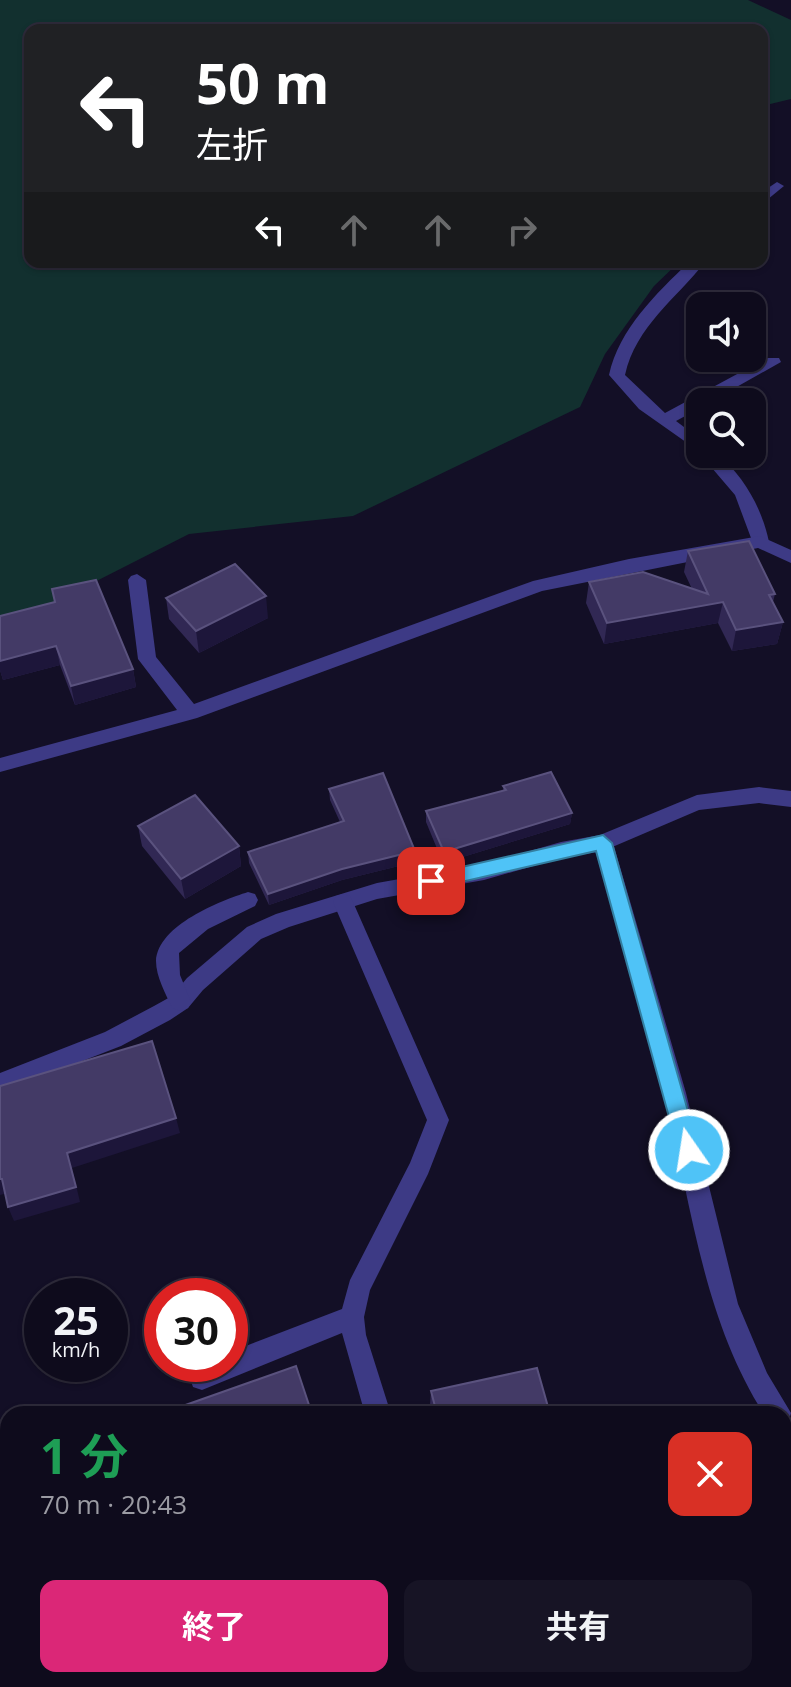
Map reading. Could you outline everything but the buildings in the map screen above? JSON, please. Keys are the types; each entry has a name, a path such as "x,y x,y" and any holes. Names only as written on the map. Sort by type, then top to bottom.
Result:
{"street":[{"path":"768,194 777,186"},
{"path":"686,435 643,405 617,375 623,351 671,288 692,268"},
{"path":"666,419 773,362"},
{"path":"725,468 758,528 760,542"},
{"path":"0,765 190,713 539,585 629,565 760,542 791,557"},
{"path":"137,580 147,659 190,713"},
{"path":"0,1083 113,1039 180,1002 195,984 254,933 377,891 484,872 561,850 603,843 697,803 759,795 791,799"},
{"path":"603,843 676,1094 722,1289 759,1389 773,1406"},
{"path":"180,1002 166,956 172,945 233,904 248,900"},
{"path":"343,902 438,1120 420,1167 358,1288 352,1317 354,1335 376,1406"},
{"path":"248,1357 352,1317"}],"green space":[{"path":"0,0 748,0 791,20 791,99 768,105 768,24 24,24 24,268 673,268 654,286 605,354 580,407 353,516 189,534 0,630"}],"route":[{"path":"431,881 484,872 561,850 603,843 676,1094 689,1150"}]}
